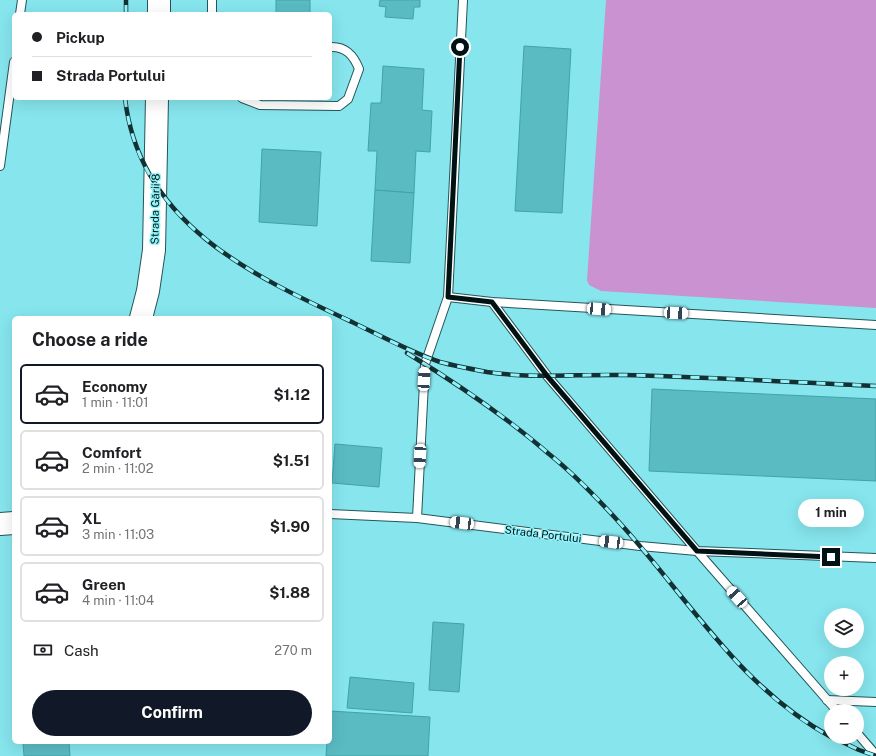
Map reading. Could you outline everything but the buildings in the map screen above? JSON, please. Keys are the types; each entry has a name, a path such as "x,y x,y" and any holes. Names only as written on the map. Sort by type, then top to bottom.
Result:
{"main road":[{"path":"159,0 159,12"},
{"name":"Strada Gării 8","path":"142,316 148,291 154,250 157,100"},
{"path":"0,524 12,523"}],"lane":[{"path":"20,12 22,0"},
{"path":"212,0 212,12"},
{"path":"417,518 425,364 448,297 463,0"},
{"path":"247,100 260,105 338,106 348,99 359,70 355,59 348,52 338,46 332,47"},
{"path":"0,166 12,77"},
{"path":"448,297 492,302 876,325"},
{"path":"492,302 548,377 831,704"},
{"name":"Strada Portului","path":"332,514 417,518 640,546 697,551 876,558"},
{"path":"827,700 876,702"},
{"path":"864,742 876,755"}],"shaded area":[{"path":"606,0 876,0 876,308 601,291 589,285 587,280"}],"railway":[{"path":"126,0 126,12"},
{"path":"125,100 135,142 152,179 176,211 206,239 239,263 276,285 418,354 440,362 481,371 504,374 555,376 655,376 876,386"},
{"path":"407,353 498,413 567,470 594,495 618,521 691,609 741,666 769,693 798,716 824,733"},
{"path":"847,744 876,756"}],"route":[{"path":"460,47 448,297 492,302 548,377 697,551 831,557"}]}
